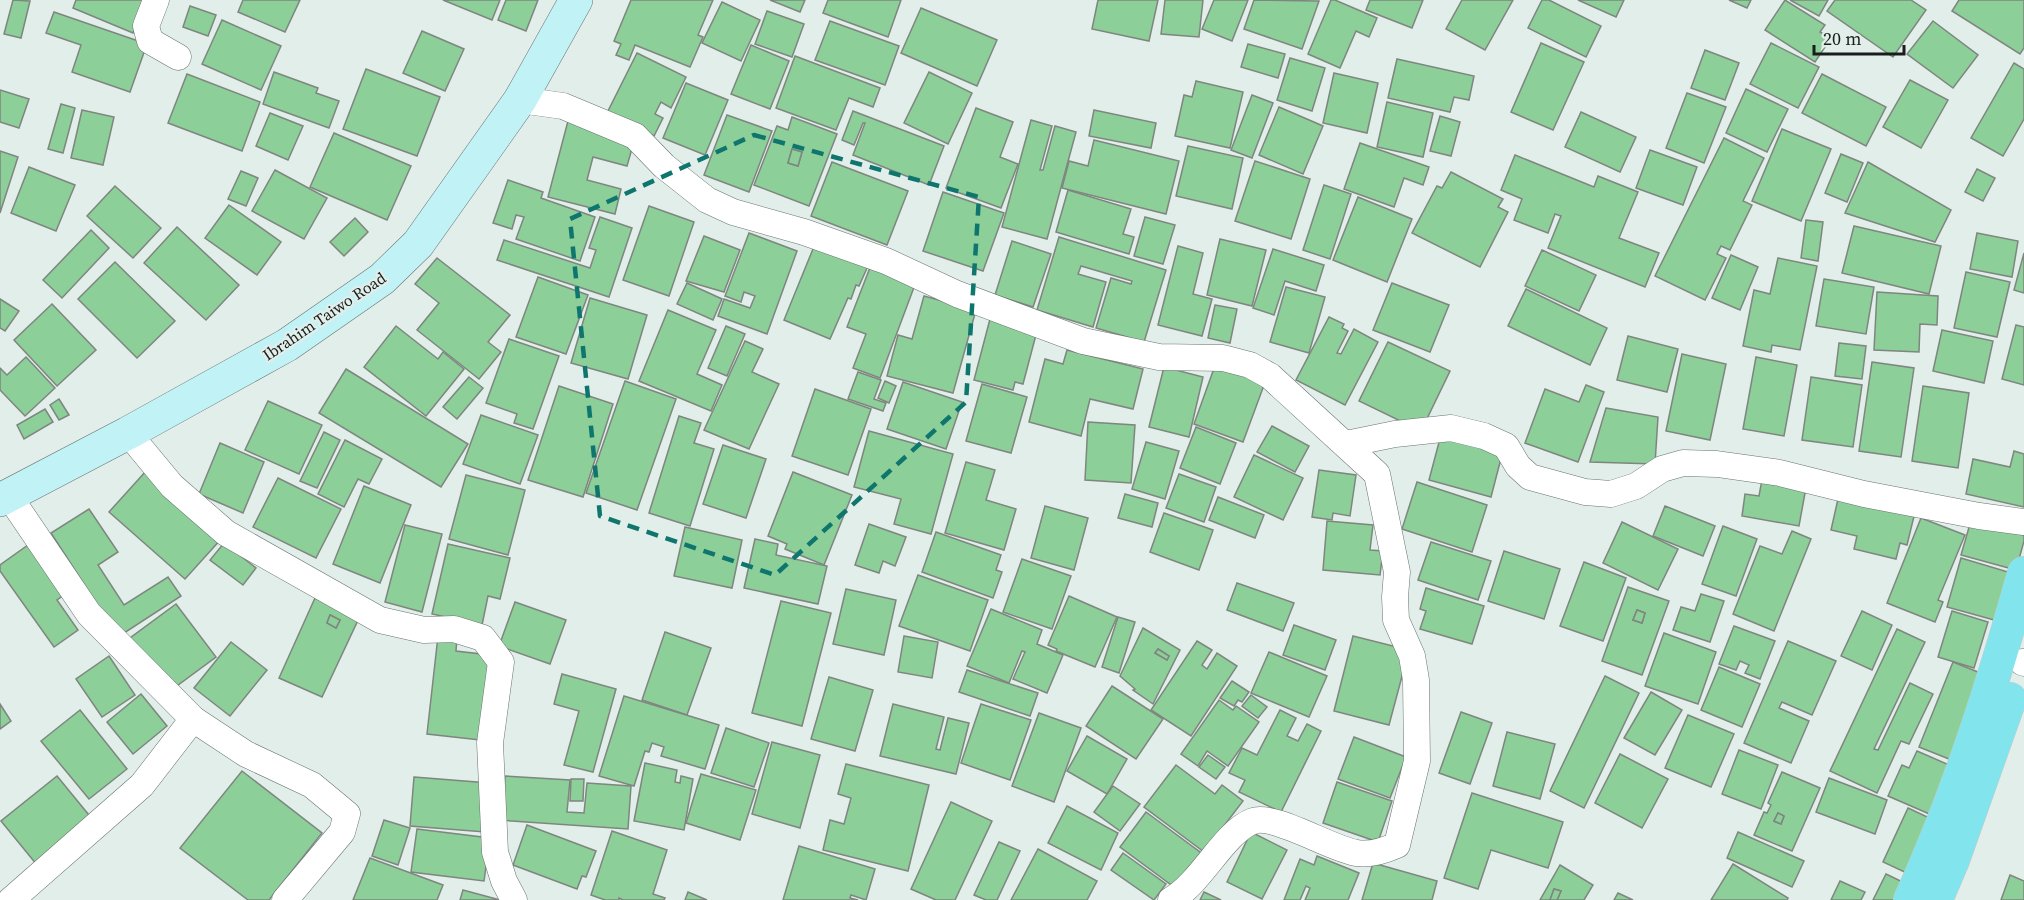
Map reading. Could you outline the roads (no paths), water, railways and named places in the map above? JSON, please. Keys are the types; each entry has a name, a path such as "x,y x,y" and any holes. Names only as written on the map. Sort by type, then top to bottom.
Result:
{"main road":[{"name":"Ibrahim Taiwo Road","path":"5,498 287,345 382,279 418,244 520,100 571,2"},
{"path":"1910,900 1936,844 1995,675 2024,573"},
{"path":"1936,900 1991,758 2023,661"}],"street":[{"path":"156,0 146,26 150,41 178,57"},
{"path":"520,100 563,106 635,136 664,166 707,200 733,212 804,232 886,261 957,294 1072,337 1159,357 1223,358 1250,365 1270,376 1377,474 1397,572 1396,620 1412,656 1416,680 1417,761 1397,845 1384,851 1357,853 1276,823 1255,819 1239,828 1185,892 1172,900"},
{"path":"1346,444 1395,434 1450,428 1484,436 1506,446 1518,466 1530,477 1585,492 1611,494 1636,486 1662,469 1683,463 1717,464 1780,473 1864,494 1979,516 2024,522"},
{"path":"128,433 172,486 226,533 381,620 424,630 454,629 483,638 501,662 490,743 494,840 495,852 504,881 514,900"},
{"path":"5,498 88,614 193,719 246,754 312,785 347,814 342,832 285,900"},
{"path":"12,900 142,785 193,719"}]}
